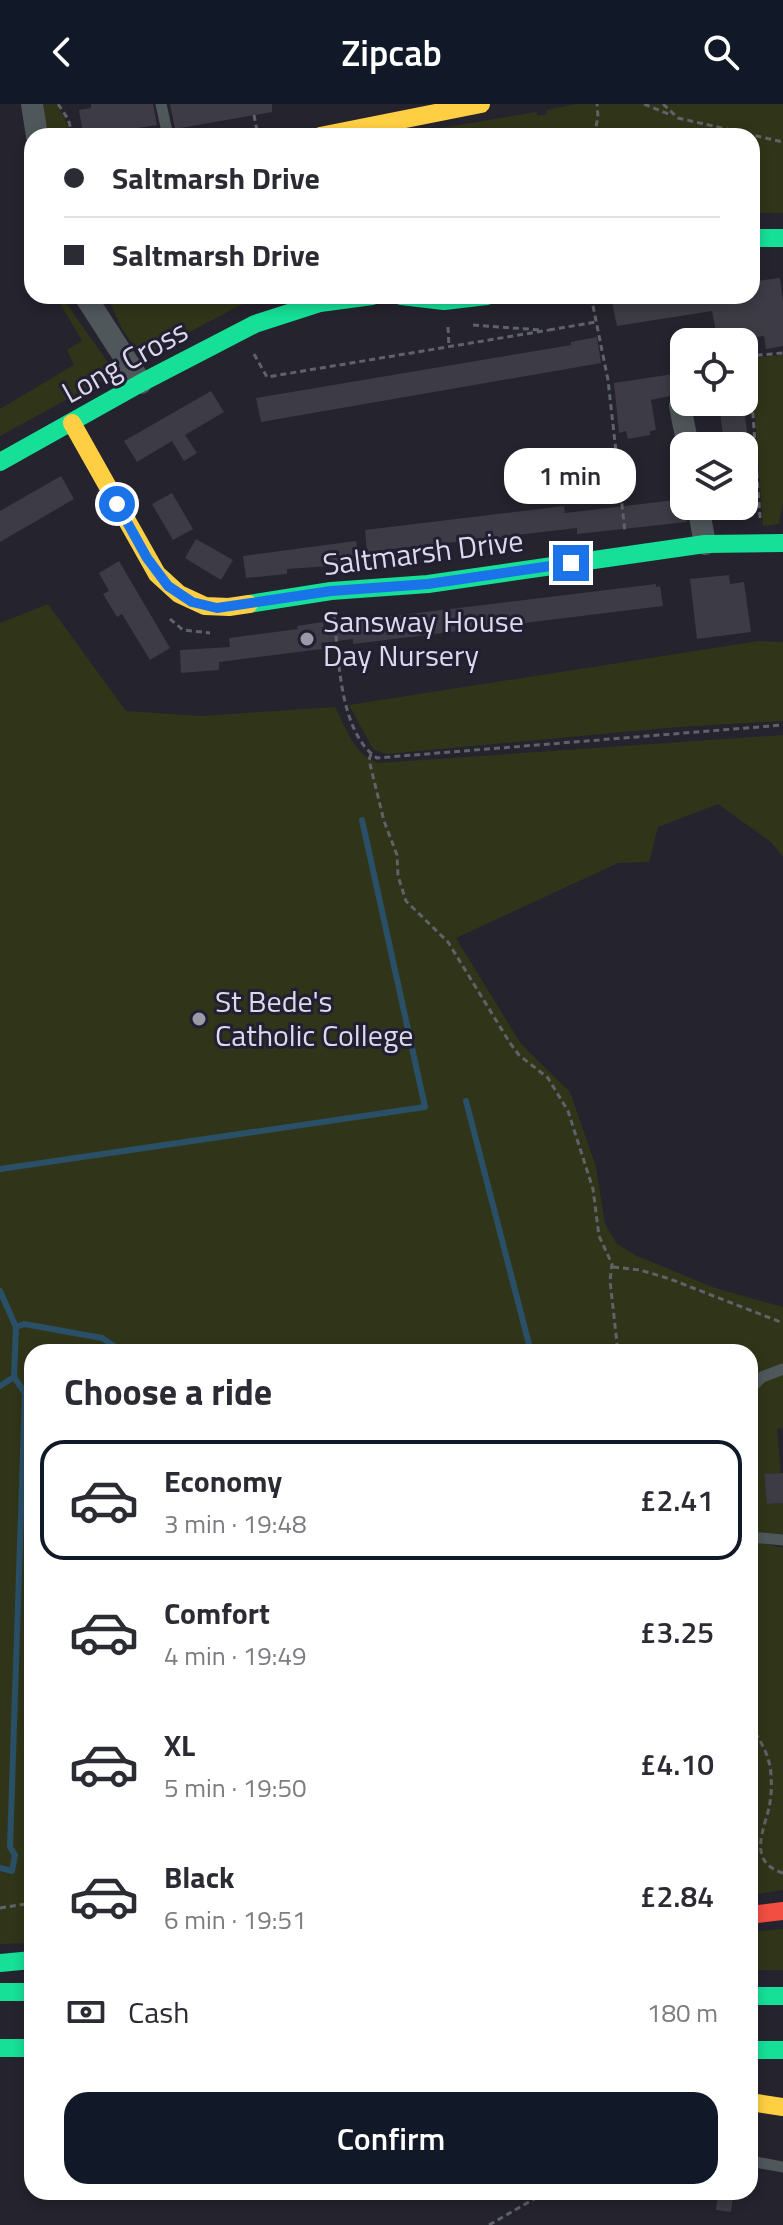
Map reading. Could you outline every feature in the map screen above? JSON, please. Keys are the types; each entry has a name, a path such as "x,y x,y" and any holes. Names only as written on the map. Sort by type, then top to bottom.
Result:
{"main road":[{"path":"360,128 480,104"},
{"path":"760,238 783,238"},
{"name":"Long Cross","path":"0,462 141,383 266,319 317,304"},
{"name":"Saltmarsh Drive","path":"72,423 157,574 192,602 217,608 331,591 428,584 705,544 783,543"},
{"path":"758,1914 783,1911"},
{"path":"0,1963 24,1961"},
{"path":"0,1992 24,1992"},
{"path":"758,1996 783,1996"},
{"path":"0,2048 24,2048"},
{"path":"758,2050 783,2050"},
{"path":"758,2103 783,2107"}],"street":[{"path":"32,104 36,128"},
{"path":"90,304 141,383"},
{"path":"701,520 705,544"}],"lane":[{"path":"161,104 166,128"},
{"path":"758,1381 783,1369"},
{"path":"758,1538 783,1540"},
{"path":"758,2162 783,2167"}],"path":[{"path":"58,104 71,128"},
{"path":"596,128 597,104"},
{"path":"644,104 678,118 722,128"},
{"path":"663,104 678,118"},
{"path":"254,115 256,128"},
{"path":"760,137 783,142"},
{"path":"593,304 608,380 629,555"},
{"path":"249,344 267,377 596,322"},
{"path":"461,324 549,330"},
{"path":"448,327 449,347"},
{"path":"762,529 749,356 783,353"},
{"path":"331,591 345,708 367,751 377,758 783,725"},
{"path":"371,754 369,760 384,821 397,855 398,876 406,901 448,942 510,1043 519,1055 548,1078 568,1111 593,1189 599,1236 612,1267 610,1281 617,1344"},
{"path":"612,1267 640,1270 670,1279 783,1323"},
{"path":"758,1739 771,1773 768,1809 759,1844 772,1867 783,1873"},
{"path":"0,1908 24,1904"},
{"path":"489,2225 532,2200"}],"green space":[{"path":"43,104 56,104 68,128 47,128"},
{"path":"576,104 783,104 783,213 760,213 760,128 442,128 536,112 538,116 547,114 547,110"},
{"path":"61,304 68,304 115,373 0,436 0,409 74,365 67,350 82,341"},
{"path":"111,304 243,304 157,349 139,347 120,324"},
{"path":"783,355 783,502 779,524 763,526 755,416 758,416 758,357"},
{"name":"St Bede's Catholic College","path":"48,604 126,711 201,716 335,707 357,748 379,763 783,735 783,857 771,842 718,804 658,827 649,862 618,863 456,938 521,1044 570,1092 596,1167 605,1224 617,1244 637,1256 715,1288 783,1307 783,1363 758,1375 758,1344 24,1344 24,1943 0,1944 0,623"},
{"path":"759,641 783,642 783,721 677,727 386,754 373,749 349,705"},
{"path":"783,1373 783,1428 777,1429 781,1473 764,1475 767,1504 783,1503 783,1534 758,1532 758,1385"},
{"path":"758,1542 783,1548 783,1890 758,1894"},
{"path":"783,1929 783,1970 758,1970 758,1931"}],"building":[{"path":"91,104 153,104 157,125 82,128 79,110 91,108"},
{"path":"170,104 272,104 272,112 175,128"},
{"path":"780,278 783,346 766,349 764,336 758,337 758,328 715,328 712,311 617,326 612,304 760,304 760,280"},
{"path":"597,337 601,363 261,422 256,398 571,345 571,342"},
{"path":"670,375 670,396 651,400 656,430 650,431 650,435 628,439 626,431 619,433 614,383"},
{"path":"211,391 224,412 185,435 197,453 184,461 172,441 137,462 124,441"},
{"path":"721,416 745,416 747,432 722,432"},
{"path":"61,476 74,499 0,542 0,511"},
{"path":"172,493 193,529 173,540 152,504"},
{"path":"670,501 670,520 687,522 577,534 577,528 367,552 365,530 564,506 565,513"},
{"path":"196,539 233,560 221,580 185,558"},
{"path":"356,541 359,564 287,569 287,574 246,578 243,556"},
{"path":"119,561 170,648 150,660 122,614 117,617 103,594 109,591 99,573"},
{"path":"729,575 730,584 744,582 751,632 697,639 690,579"},
{"path":"656,584 656,587 660,586 663,606 353,644 353,639 321,643 322,649 219,662 219,670 181,673 180,650 230,647 229,638 298,629 297,626 323,622 324,628 351,621"},
{"path":"783,1473 783,1503 767,1504 764,1474"},
{"path":"717,2200 732,2200 731,2212 716,2210"}],"waterway":[{"path":"0,1169 425,1107 362,820"},
{"path":"466,1101 529,1344"},
{"path":"0,1291 16,1327"},
{"path":"0,1386 14,1377 16,1327 24,1324 102,1338 111,1344"},
{"path":"14,1377 24,1392"},
{"path":"0,1868 12,1871 15,1855 10,1847 24,1423"}],"traffic: fast":[{"path":"760,238 783,238"},
{"path":"0,462 255,324 317,304"},
{"path":"249,604 331,591 428,584 705,544 783,543"},
{"path":"0,1963 24,1961"},
{"path":"0,1992 24,1992"},
{"path":"758,1996 783,1996"},
{"path":"0,2048 24,2048"},
{"path":"758,2050 783,2050"}],"traffic: slow":[{"path":"360,128 481,104"},
{"path":"72,423 157,574 179,594 205,606 249,604"},
{"path":"758,2103 783,2107"}],"traffic: jam":[{"path":"758,1914 783,1911"}],"place":[{"name":"Sansway House Day Nursery","path":"307,639"},
{"name":"St Bede's Catholic College","path":"199,1019"}],"route":[{"path":"117,504 147,558 168,586 192,602 217,608 331,591 428,584 571,563"}]}
